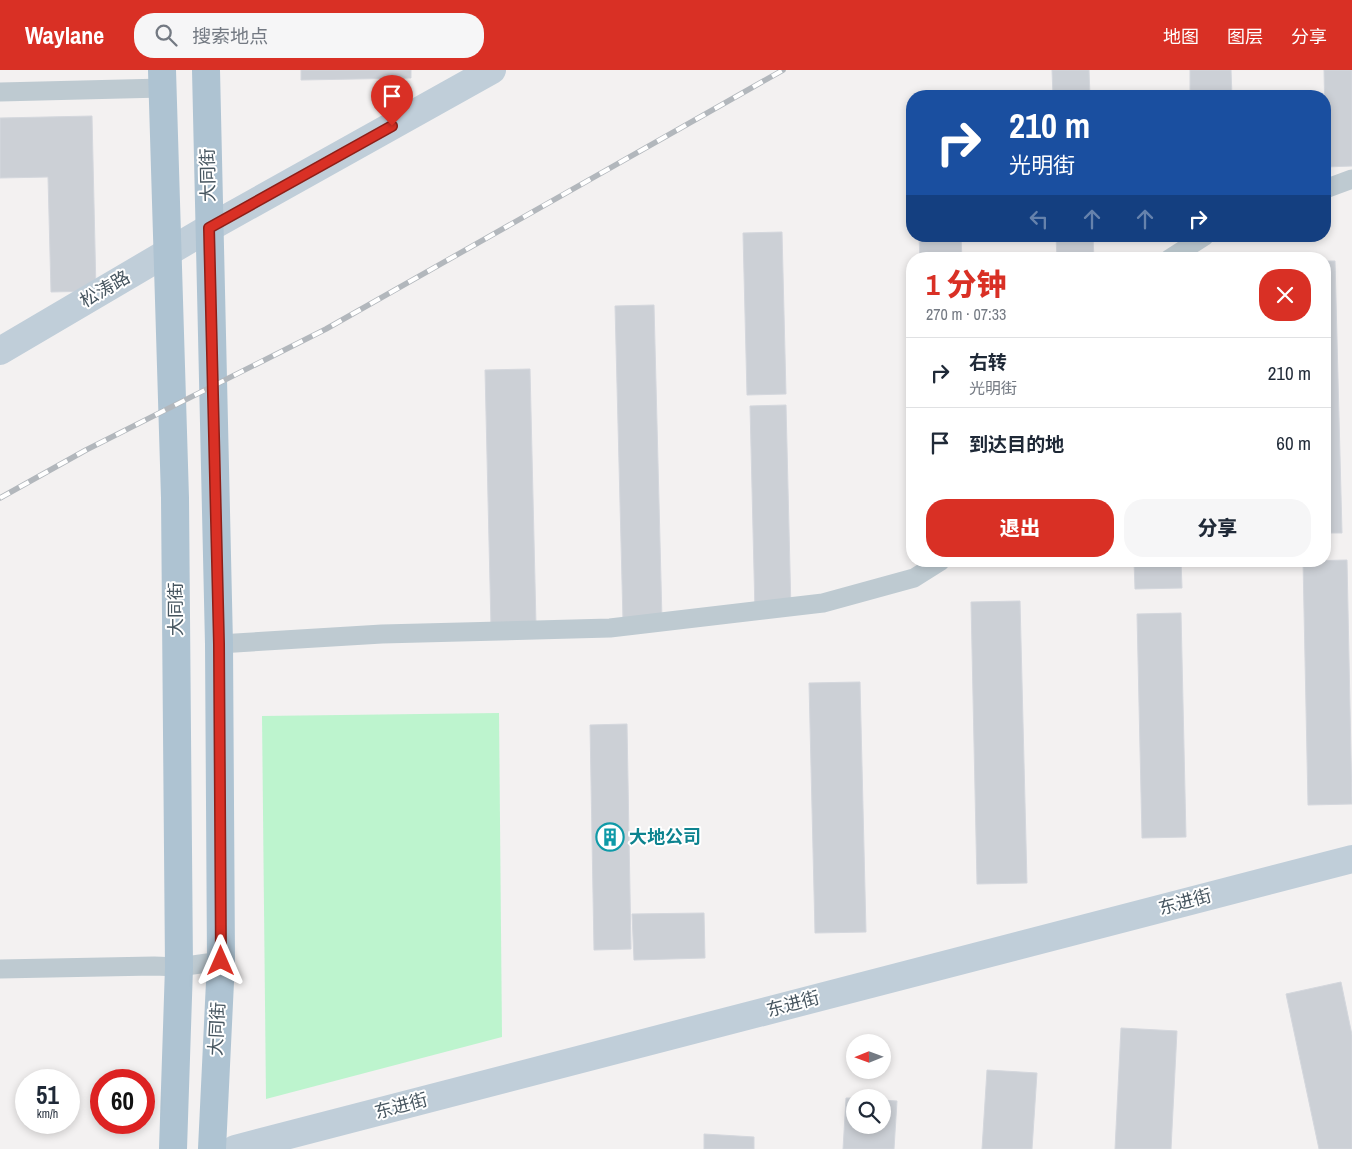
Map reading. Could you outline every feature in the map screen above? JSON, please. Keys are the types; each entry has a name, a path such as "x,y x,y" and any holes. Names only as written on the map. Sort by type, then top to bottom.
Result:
{"main road":[{"name":"大同街","path":"206,70 219,644 221,961 212,1149"},
{"name":"松涛路","path":"0,351 209,228 492,70"},
{"name":"大同街","path":"163,79 176,498 179,968 173,1149"},
{"name":"东进街","path":"234,1149 1352,859"}],"street":[{"path":"0,92 163,79"},
{"path":"1331,187 1352,179"},
{"path":"1180,252 1196,242"},
{"path":"219,644 382,634 610,628 639,625 823,604 914,578 931,567"},
{"path":"0,969 154,966 179,968 221,961"}],"green space":[{"path":"499,713 502,1037 266,1099 262,716"}],"building":[{"path":"301,70 411,70 411,78 301,80"},
{"path":"1052,70 1089,70 1090,90 1053,90"},
{"path":"1190,70 1231,70 1232,90 1190,90"},
{"path":"1324,70 1352,70 1352,166 1331,167 1331,90 1324,90"},
{"path":"92,116 96,291 51,292 48,177 0,178 0,118"},
{"path":"782,232 786,394 747,395 743,233"},
{"path":"919,242 961,242 962,252 920,252"},
{"path":"1056,242 1093,242 1094,252 1057,252"},
{"path":"1331,261 1335,261 1342,533 1331,533"},
{"path":"654,305 662,620 623,621 615,306"},
{"path":"530,369 536,625 491,627 485,370"},
{"path":"786,405 791,611 755,612 750,406"},
{"path":"1331,560 1347,560 1352,804 1308,805 1303,567 1331,567"},
{"path":"1134,567 1181,567 1182,588 1135,589"},
{"path":"1020,601 1027,883 977,884 971,602"},
{"path":"1181,613 1186,837 1142,838 1137,614"},
{"path":"860,682 866,932 815,933 809,683"},
{"name":"大地公司","path":"627,724 631,949 594,950 590,725"},
{"path":"704,913 705,958 634,960 632,914"},
{"path":"1341,982 1352,1035 1352,1149 1319,1149 1286,994"},
{"path":"1121,1028 1177,1031 1171,1149 1115,1149"},
{"path":"987,1070 1037,1073 1032,1149 982,1149"},
{"path":"846,1098 846,1134 891,1134 891,1101 897,1101 894,1149 843,1149"},
{"path":"704,1134 754,1137 754,1149 704,1149"}],"railway":[{"path":"0,498 86,450 326,329 783,70"}],"place":[{"name":"大地公司","path":"610,837"}],"route":[{"path":"221,961 219,644 209,228 392,126"}]}
